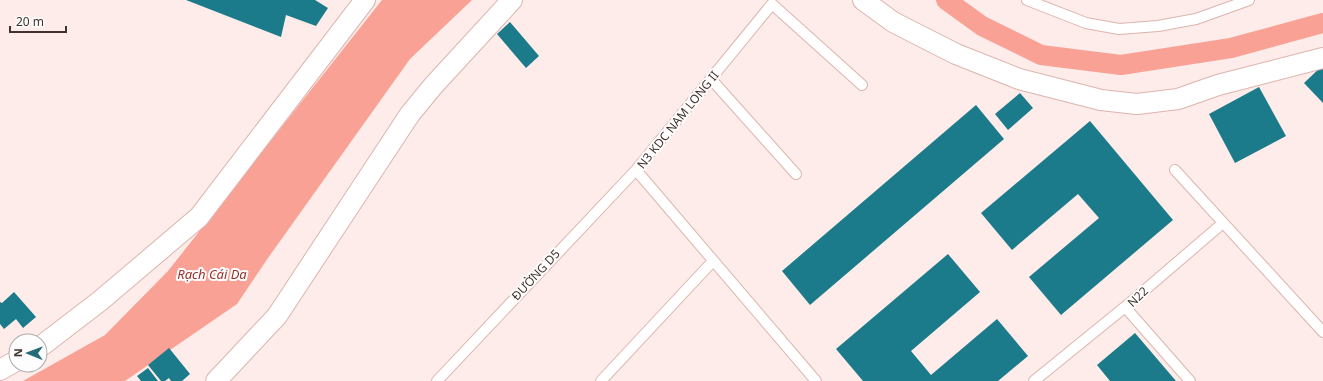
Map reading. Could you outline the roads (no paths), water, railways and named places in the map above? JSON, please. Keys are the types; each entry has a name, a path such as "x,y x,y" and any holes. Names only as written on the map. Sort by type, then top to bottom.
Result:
{"street":[{"path":"48,342 100,301 199,217 366,0"},
{"path":"216,381 278,316 410,114 433,86 512,0"},
{"path":"864,0 893,22 956,54 1019,79 1101,100 1137,104 1178,99 1218,85 1323,58"}],"lane":[{"path":"1027,0 1086,24 1119,29 1158,26 1196,19 1249,0"},
{"name":"N3 KDC NAM LONG II","path":"816,381 636,170 772,4 862,86"},
{"path":"711,80 796,174"},
{"name":"ĐƯỜNG D5","path":"437,381 636,170"},
{"path":"1175,170 1323,332"},
{"name":"N22","path":"1190,381 1125,307 1223,223"},
{"path":"601,381 713,261"},
{"path":"1034,381 1125,307"}],"water":[{"name":"Rạch Cái Da","path":"382,0 472,0 410,59 268,258 237,304 125,381 23,381 37,373 48,373 48,367 105,335 168,271"}],"waterway":[{"path":"946,0 982,26 1041,55 1121,65 1231,48 1323,23"}]}
